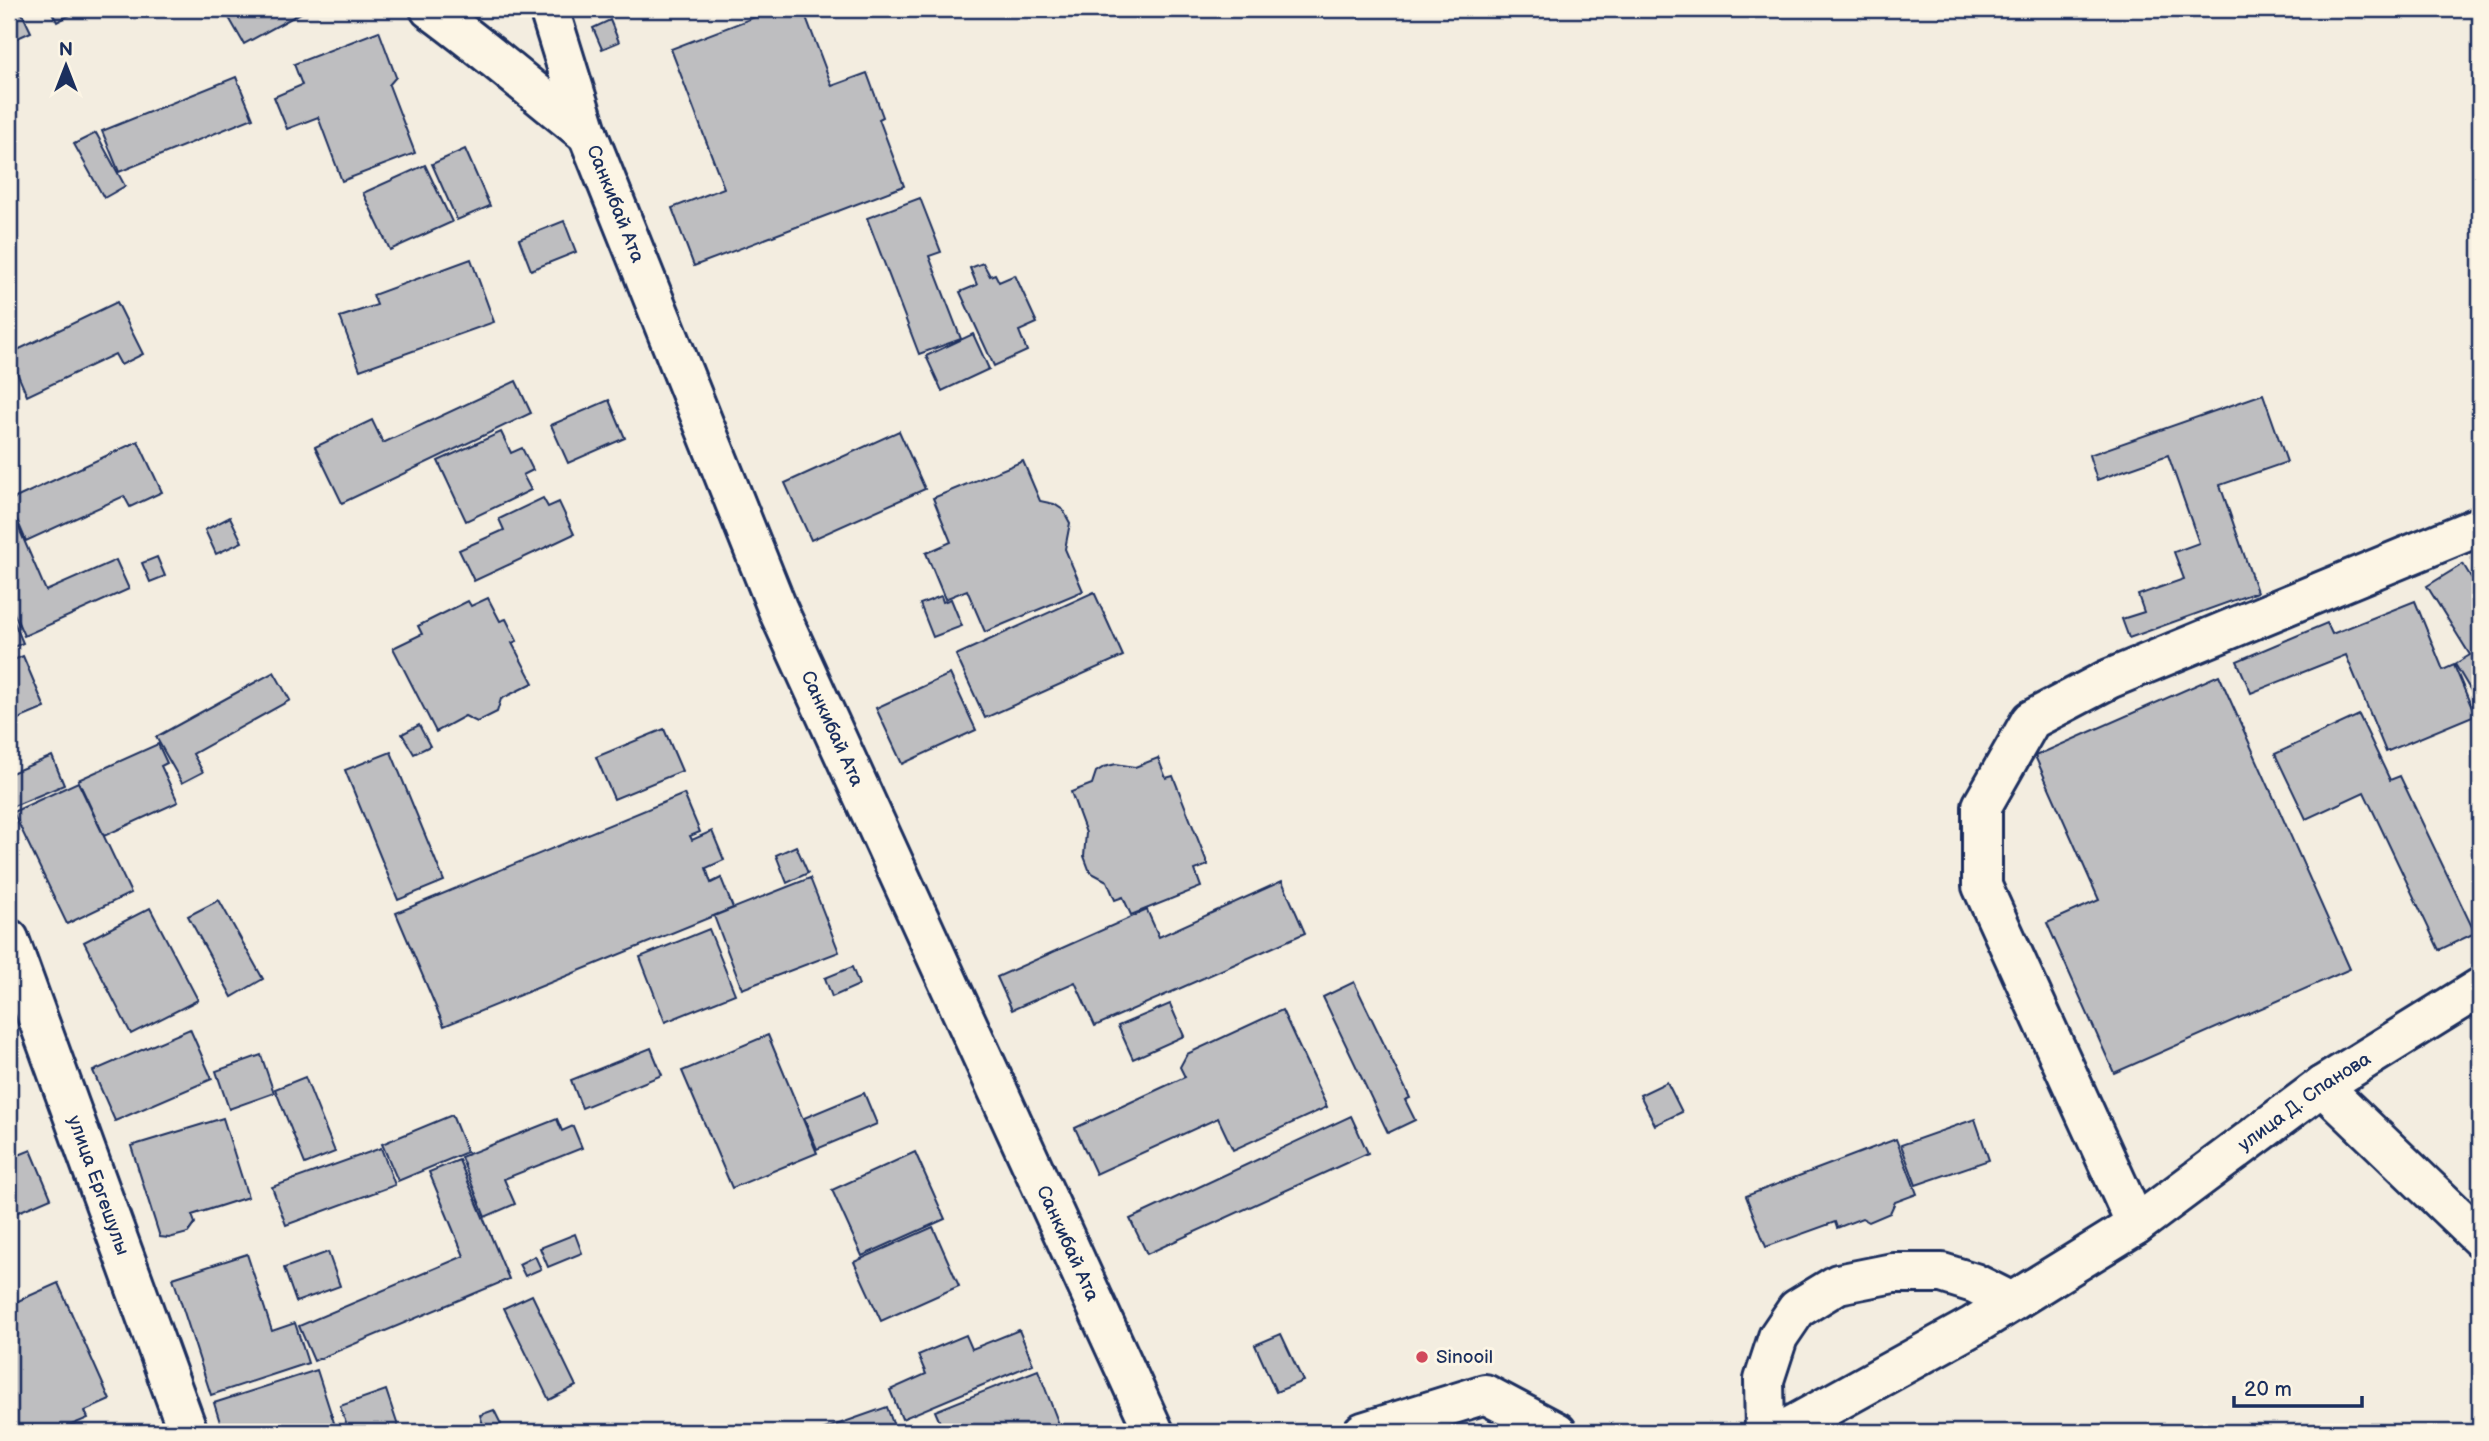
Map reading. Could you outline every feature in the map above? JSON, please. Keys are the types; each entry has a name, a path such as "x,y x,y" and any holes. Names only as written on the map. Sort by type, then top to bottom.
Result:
{"street":[{"path":"430,9 588,135"},
{"name":"Санкибай Ата","path":"549,9 588,135 778,610 1154,1432"},
{"path":"2136,1225 1982,886 1982,806 2031,720 2109,679 2480,526"},
{"name":"улица Ергешулы","path":"9,939 188,1432"},
{"name":"улица Д. Спанова","path":"1781,1432 1973,1326 2136,1225 2322,1086 2480,988"},
{"path":"2322,1086 2480,1238"},
{"path":"1765,1432 1764,1380 1778,1337 1797,1309 1838,1284 1893,1273 1942,1273 1974,1283 2012,1302"},
{"path":"1370,1431 1485,1394 1557,1432"}],"building":[{"path":"9,9 20,9 31,32 9,42"},
{"path":"50,9 82,9 57,22"},
{"path":"224,9 308,9 244,44"},
{"path":"776,9 803,9 832,86 867,73 883,117 879,119 904,186 694,266 672,208 724,188 671,49"},
{"path":"610,20 619,42 602,49 593,28"},
{"path":"379,31 396,77 389,85 415,153 342,181 318,117 287,129 274,97 302,85 294,64"},
{"path":"236,77 253,118 119,172 102,131"},
{"path":"96,133 125,186 104,198 74,144"},
{"path":"465,149 490,206 457,220 432,164"},
{"path":"425,165 452,222 390,250 363,193"},
{"path":"920,198 941,252 929,256 961,339 919,354 867,218"},
{"path":"564,221 576,252 531,270 519,239"},
{"path":"471,259 494,322 360,370 340,317 377,305 373,295"},
{"path":"983,263 990,276 995,274 999,282 1015,275 1037,323 1019,331 1027,351 994,366 960,292 977,285 970,268"},
{"path":"117,302 143,354 121,365 115,354 27,396 9,354"},
{"path":"973,334 989,369 942,391 926,356"},
{"path":"516,381 531,413 342,503 315,447 372,420 383,443"},
{"path":"2263,394 2287,462 2220,485 2257,592 2129,638 2122,619 2144,612 2138,595 2184,579 2174,552 2199,543 2168,455 2097,480 2089,455"},
{"path":"609,400 625,438 568,463 551,425"},
{"path":"899,431 925,489 811,540 785,483"},
{"path":"501,432 511,453 522,448 533,470 523,475 531,490 466,521 438,461"},
{"path":"138,441 162,492 130,507 124,496 26,541 9,501"},
{"path":"1023,461 1040,501 1054,504 1063,510 1070,523 1065,549 1083,591 985,632 967,590 945,599 926,553 951,542 933,498"},
{"path":"543,498 548,507 559,502 574,534 474,581 459,550 504,530 499,519"},
{"path":"11,510 46,591 116,560 129,589 24,636 9,602"},
{"path":"230,517 242,542 216,554 205,530"},
{"path":"157,557 165,576 150,582 142,563"},
{"path":"2463,564 2480,592 2480,706 2455,664 2470,655 2427,586"},
{"path":"1094,592 1123,656 985,718 956,655"},
{"path":"941,596 943,602 951,599 962,626 933,637 920,604"},
{"path":"488,598 500,621 506,619 517,641 512,643 533,683 501,699 497,712 477,722 465,716 436,732 393,648 422,634 418,626 468,601 471,606"},
{"path":"2415,601 2443,670 2454,665 2475,715 2386,752 2346,655 2251,693 2237,661 2327,623 2332,634"},
{"path":"9,610 23,643 9,649"},
{"path":"23,656 45,708 9,723 9,662"},
{"path":"274,672 290,700 193,754 203,772 182,783 156,737"},
{"path":"950,674 976,730 902,764 876,708"},
{"path":"2219,675 2350,969 2114,1073 2047,923 2099,900 2035,756"},
{"path":"2359,715 2390,780 2400,776 2475,933 2439,950 2364,792 2306,819 2275,754"},
{"path":"419,725 430,746 414,754 402,734"},
{"path":"664,729 682,771 614,799 596,757"},
{"path":"158,744 167,763 161,766 178,802 104,836 78,780"},
{"path":"391,752 444,881 398,900 345,770"},
{"path":"52,756 64,785 9,808 9,774"},
{"path":"1158,758 1166,778 1173,776 1208,865 1195,870 1201,887 1131,915 1123,897 1115,900 1107,881 1090,872 1084,856 1086,833 1071,792 1092,784 1096,772 1104,767 1116,764 1135,767"},
{"path":"78,782 131,893 67,924 13,812"},
{"path":"684,794 700,832 690,836 692,840 712,831 724,860 706,868 711,883 721,878 733,908 444,1026 396,913"},
{"path":"796,846 808,873 787,883 776,855"},
{"path":"810,878 839,952 742,989 714,916"},
{"path":"1282,881 1305,933 1095,1026 1075,982 1012,1010 997,977 1147,910 1159,937"},
{"path":"219,900 263,979 232,997 188,916"},
{"path":"150,908 198,1000 131,1034 84,942"},
{"path":"709,929 735,994 665,1022 640,957"},
{"path":"852,967 859,985 832,997 825,978"},
{"path":"1354,982 1410,1098 1405,1100 1415,1120 1388,1133 1323,997"},
{"path":"1170,1004 1184,1036 1133,1059 1118,1026"},
{"path":"1282,1010 1327,1107 1233,1150 1218,1118 1096,1174 1075,1128 1185,1077 1180,1067 1187,1054"},
{"path":"190,1029 212,1079 115,1121 93,1071"},
{"path":"768,1035 817,1153 732,1188 682,1071"},
{"path":"651,1048 662,1075 582,1108 571,1080"},
{"path":"261,1055 274,1093 229,1109 216,1071"},
{"path":"305,1077 335,1152 305,1164 275,1089"},
{"path":"1667,1082 1682,1112 1655,1125 1640,1095"},
{"path":"864,1093 877,1124 817,1149 804,1118"},
{"path":"452,1115 467,1152 398,1181 382,1144"},
{"path":"1351,1116 1368,1153 1147,1254 1130,1219"},
{"path":"223,1118 248,1197 192,1215 195,1223 188,1233 169,1238 160,1237 131,1146"},
{"path":"557,1119 562,1131 573,1126 582,1148 504,1179 515,1204 485,1217 461,1157"},
{"path":"1975,1119 1989,1160 1916,1185 1901,1145"},
{"path":"1896,1139 1917,1194 1895,1202 1890,1213 1869,1222 1862,1218 1837,1228 1835,1222 1766,1247 1746,1196"},
{"path":"381,1148 395,1185 286,1225 272,1187"},
{"path":"31,1150 51,1198 9,1216 9,1159"},
{"path":"915,1152 945,1219 862,1256 832,1190"},
{"path":"459,1160 509,1279 314,1361 299,1326 464,1256 429,1172"},
{"path":"933,1227 959,1286 881,1321 854,1262"},
{"path":"575,1234 582,1253 548,1267 540,1248"},
{"path":"328,1252 340,1286 296,1302 284,1268"},
{"path":"247,1254 272,1331 295,1323 308,1363 211,1395 173,1278"},
{"path":"535,1256 541,1269 525,1276 519,1264"},
{"path":"58,1283 110,1400 85,1411 88,1418 55,1432 9,1432 9,1305"},
{"path":"532,1295 576,1386 549,1400 504,1308"},
{"path":"1019,1330 1033,1364 902,1419 890,1390 926,1374 918,1355 966,1335 972,1349"},
{"path":"1281,1334 1303,1381 1276,1392 1255,1345"},
{"path":"317,1370 337,1432 223,1432 214,1403"},
{"path":"1038,1370 1062,1432 944,1432 935,1411"},
{"path":"386,1390 399,1429 390,1432 349,1432 340,1406"},
{"path":"887,1407 896,1432 816,1432"},
{"path":"494,1410 501,1424 485,1431 480,1415"}],"place":[{"name":"Sinooil","path":"1422,1357"}]}
